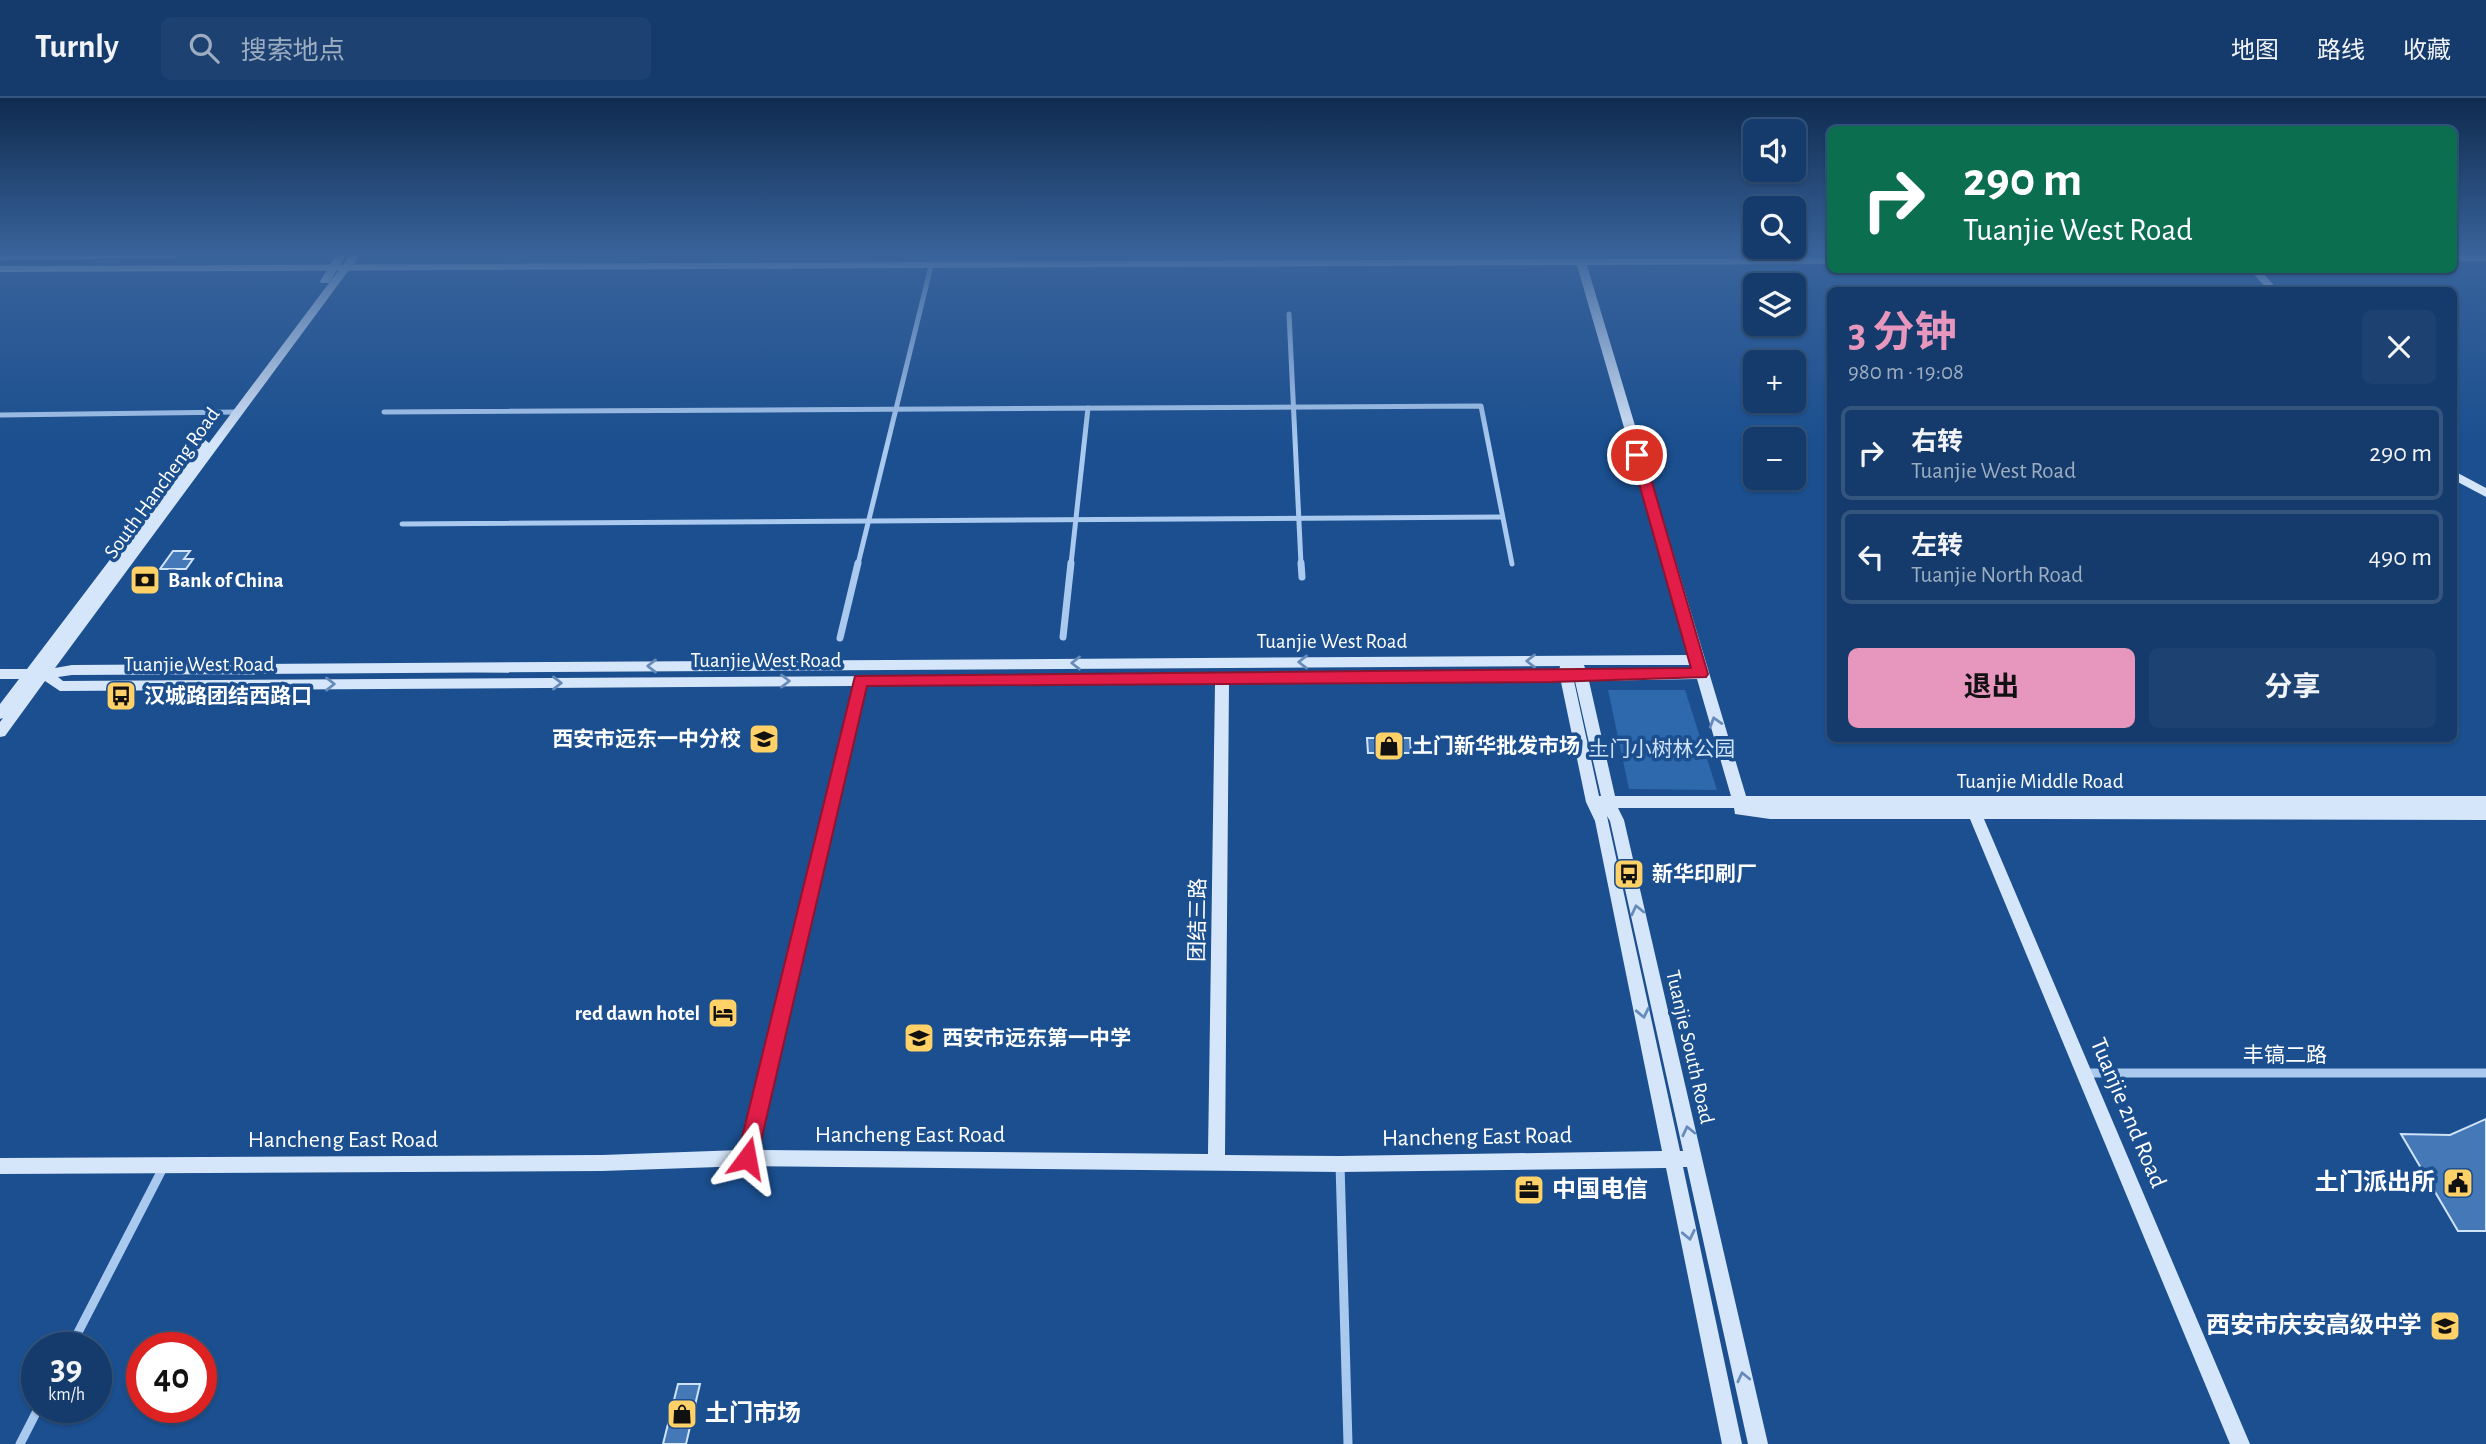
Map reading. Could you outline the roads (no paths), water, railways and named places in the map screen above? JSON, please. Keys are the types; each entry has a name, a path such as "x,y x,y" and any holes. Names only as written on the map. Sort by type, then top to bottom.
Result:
{"street":[{"name":"South Hancheng Road","path":"0,732 38,674 302,318"},
{"path":"840,638 918,318"},
{"path":"1289,318 1302,577"},
{"path":"1597,318 1741,806"},
{"path":"384,412 1481,406 1512,564"},
{"path":"1063,637 1088,408"},
{"path":"0,415 232,412"},
{"path":"2457,477 2486,493"},
{"path":"402,524 1502,517"},
{"name":"Tuanjie West Road","path":"0,674 38,674 72,670 1699,667"},
{"name":"Tuanjie West Road","path":"38,674 60,686 1222,678 1572,668"},
{"name":"Tuanjie South Road","path":"1572,668 1732,1444"},
{"name":"South Hancheng Road","path":"0,714 38,674"},
{"name":"团结三路","path":"1216,1163 1222,678"},
{"path":"747,1158 861,680"},
{"name":"Tuanjie Middle Road","path":"1602,806 1741,806 1770,813 2486,802"},
{"name":"Tuanjie South Road","path":"1602,806 1617,820 1758,1444"},
{"name":"Tuanjie Middle Road","path":"1972,808 2486,814"},
{"name":"Tuanjie 2nd Road","path":"1972,808 2240,1444"},
{"name":"丰镐二路","path":"2085,1073 2486,1073"},
{"name":"Hancheng East Road","path":"0,1166 602,1163 747,1158 1339,1164 1694,1159"},
{"path":"1339,1164 1348,1444"},
{"path":"78,1332 164,1165"},
{"path":"20,1444 31,1423"}],"place":[{"name":"Bank of China","path":"145,580"},
{"name":"汉城路团结西路口","path":"121,696"},
{"name":"西安市远东一中分校","path":"764,739"},
{"name":"土门新华批发市场","path":"1389,746"},
{"name":"新华印刷厂","path":"1629,874"},
{"name":"red dawn hotel","path":"723,1013"},
{"name":"西安市远东第一中学","path":"919,1038"},
{"name":"土门派出所","path":"2458,1183"},
{"name":"中国电信","path":"1529,1190"},
{"name":"西安市庆安高级中学","path":"2445,1326"},
{"name":"土门市场","path":"682,1414"}],"park label":[{"name":"土门小树林公园","path":"1662,749"}]}
